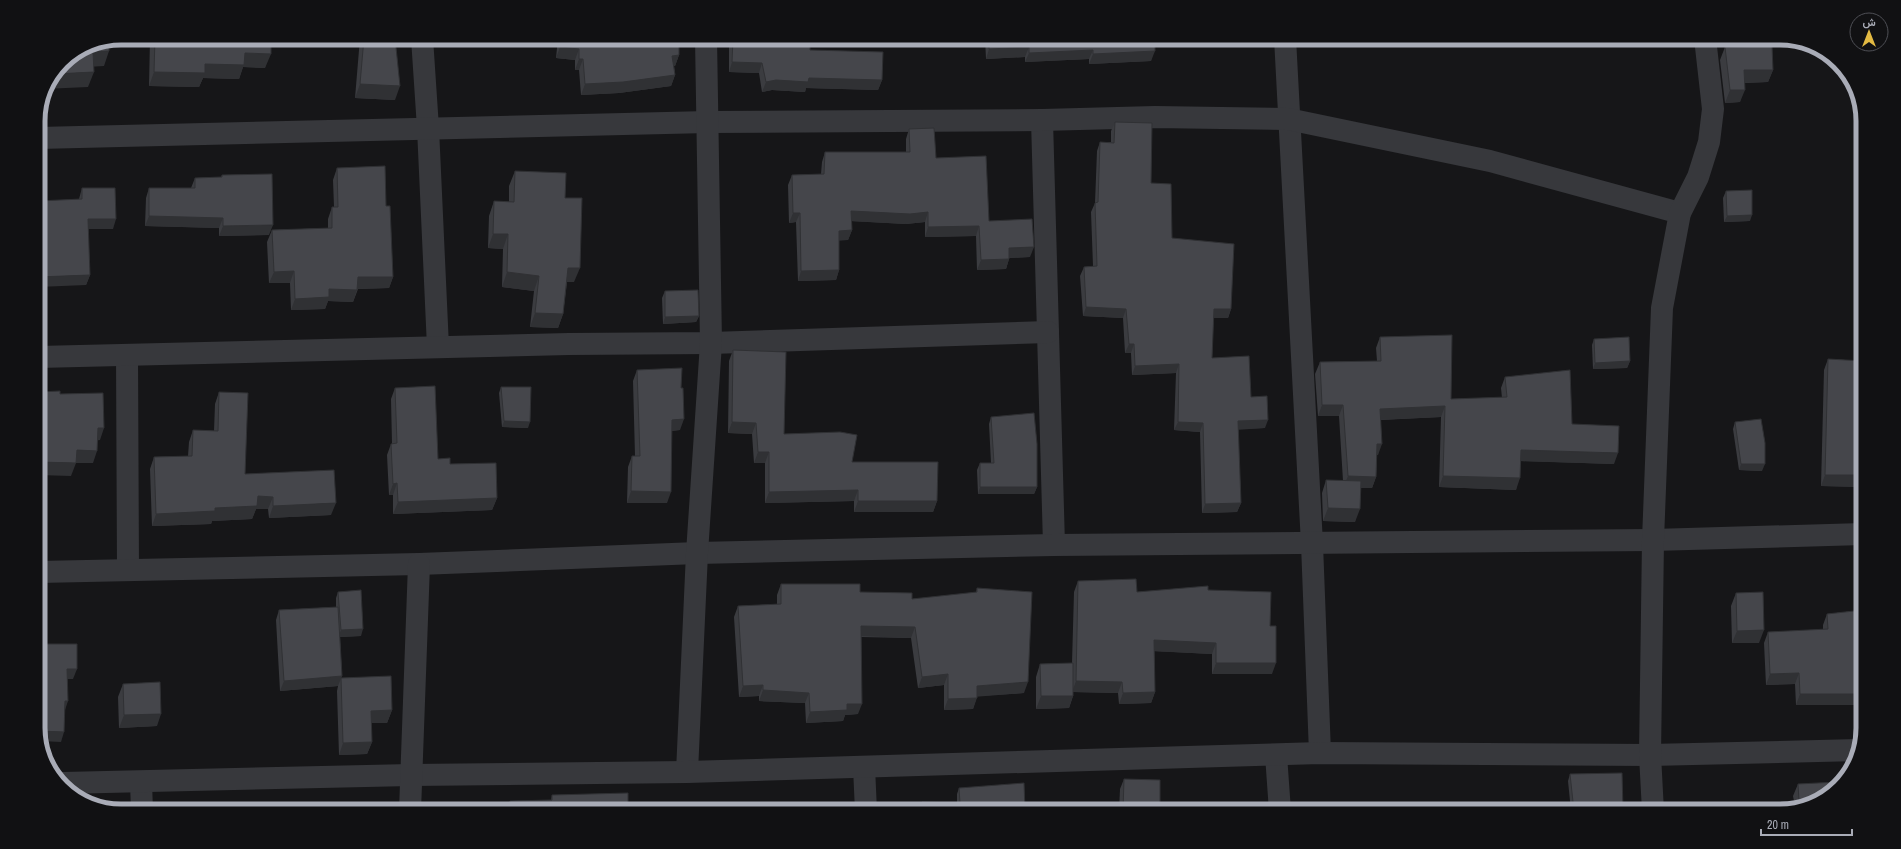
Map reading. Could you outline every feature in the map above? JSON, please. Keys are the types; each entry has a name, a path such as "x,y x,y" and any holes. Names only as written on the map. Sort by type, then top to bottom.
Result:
{"street":[{"path":"422,45 428,128 438,347"},
{"path":"687,772 697,553 711,343 706,45"},
{"path":"1285,45 1288,119 1312,544 1320,753"},
{"path":"1653,804 1650,755 1653,540 1662,308 1680,213 1698,177 1709,142 1713,109 1706,45"},
{"path":"45,138 708,122 1042,120 1155,117 1288,119 1490,161 1680,213"},
{"path":"1042,120 1054,545"},
{"path":"45,357 438,347 711,343 1048,332"},
{"path":"127,355 128,570"},
{"path":"45,572 419,564 697,553 1054,545 1653,540 1856,534"},
{"path":"410,804 419,564"},
{"path":"69,783 411,775 687,772 1320,753 1650,755 1852,750"},
{"path":"1276,755 1280,804"},
{"path":"864,767 866,804"},
{"path":"141,782 142,804"}],"building":[{"path":"155,45 271,45 271,54 245,53 244,65 205,64 205,73 154,72"},
{"path":"363,45 396,45 400,86 360,84"},
{"path":"560,45 679,45 679,55 672,56 675,75 623,82 585,84 583,59 579,59 579,49 560,47"},
{"path":"733,45 810,45 810,50 883,52 882,80 809,78 808,82 776,80 766,82 762,63 732,62"},
{"path":"989,45 1155,45 1155,51 1093,54 1093,50 1029,53 1029,47 989,49"},
{"path":"109,46 109,51 93,52 94,72 62,74 71,64 83,55"},
{"path":"1772,46 1773,70 1744,70 1745,90 1730,90 1725,47"},
{"path":"1115,122 1152,123 1151,183 1171,184 1172,238 1234,244 1231,309 1214,309 1212,358 1249,356 1251,397 1267,396 1268,420 1238,421 1241,503 1205,504 1203,423 1178,422 1179,364 1135,366 1134,344 1129,344 1126,309 1086,307 1084,267 1097,266 1095,203 1098,202 1100,142 1114,143"},
{"path":"934,128 936,158 986,156 989,221 1032,219 1034,247 1009,248 1009,259 981,260 979,226 928,227 928,212 910,214 851,211 852,230 839,231 839,270 801,271 800,213 793,213 792,175 824,174 825,152 910,152 909,129"},
{"path":"385,166 386,206 390,206 393,277 358,277 357,290 329,289 329,297 295,299 294,271 274,272 272,230 332,228 332,207 338,207 337,168"},
{"path":"515,171 566,173 565,198 582,198 580,268 568,268 563,314 535,313 539,276 507,272 508,234 493,234 494,201 514,202"},
{"path":"272,174 273,225 223,226 223,218 149,216 149,188 195,188 195,178 222,177 222,175"},
{"path":"82,188 115,188 116,219 88,219 90,275 45,277 45,201 82,199"},
{"path":"1752,190 1752,215 1727,216 1726,191"},
{"path":"698,290 699,316 665,317 665,291"},
{"path":"1452,335 1451,399 1507,397 1505,377 1570,370 1572,424 1619,426 1618,453 1521,450 1520,478 1443,476 1445,406 1380,409 1382,444 1377,444 1376,477 1348,476 1343,405 1322,405 1320,362 1381,361 1380,337"},
{"path":"1629,337 1630,361 1595,363 1594,339"},
{"path":"733,350 786,352 784,434 840,432 857,435 852,462 938,462 937,501 858,501 858,490 769,492 769,452 758,452 756,423 732,422"},
{"path":"1828,359 1856,361 1856,475 1825,475"},
{"path":"682,368 681,388 683,388 684,419 672,420 671,492 631,491 632,456 640,456 637,370"},
{"path":"435,386 438,459 450,458 450,464 496,463 497,498 398,502 397,483 393,484 391,444 397,443 395,388"},
{"path":"501,387 531,387 530,422 504,421"},
{"path":"60,391 60,394 103,393 104,428 98,428 97,451 77,450 76,463 45,462 45,392"},
{"path":"219,392 248,393 245,474 334,470 336,503 273,506 273,497 258,496 257,506 215,508 215,511 156,514 154,457 192,456 193,430 218,431"},
{"path":"1034,413 1037,444 1037,487 980,487 980,463 994,463 991,417"},
{"path":"1761,419 1765,443 1765,464 1741,464 1735,422"},
{"path":"1326,480 1361,481 1360,509 1328,508"},
{"path":"1136,579 1137,592 1208,586 1208,590 1271,592 1270,626 1276,626 1276,663 1216,663 1216,643 1154,640 1155,692 1123,693 1122,682 1076,681 1078,581"},
{"path":"781,584 860,584 860,592 912,593 912,599 977,592 977,588 1032,592 1028,682 977,686 977,698 948,699 948,674 922,677 915,627 861,626 862,704 847,704 847,710 810,712 809,693 763,690 763,685 743,686 738,606 781,604"},
{"path":"361,590 363,629 341,630 338,592"},
{"path":"1763,592 1764,630 1737,631 1736,593"},
{"path":"338,607 342,676 284,681 279,610"},
{"path":"1856,611 1856,694 1800,694 1799,673 1770,674 1768,632 1828,629 1827,614"},
{"path":"45,614 46,644 77,644 77,669 67,669 68,701 65,701 64,732 45,731"},
{"path":"1073,663 1073,696 1041,696 1040,664"},
{"path":"391,676 392,710 371,711 372,742 343,743 341,678"},
{"path":"160,682 161,714 124,715 123,684"},
{"path":"1622,773 1623,804 1573,804 1570,774"},
{"path":"1124,779 1160,780 1160,804 1123,804"},
{"path":"1833,782 1814,796 1795,803 1781,804 1781,802 1799,801 1798,784"},
{"path":"1024,783 1025,804 922,804 922,802 960,803 959,788"},
{"path":"628,793 628,804 510,804 510,801 552,800 552,795"}]}
